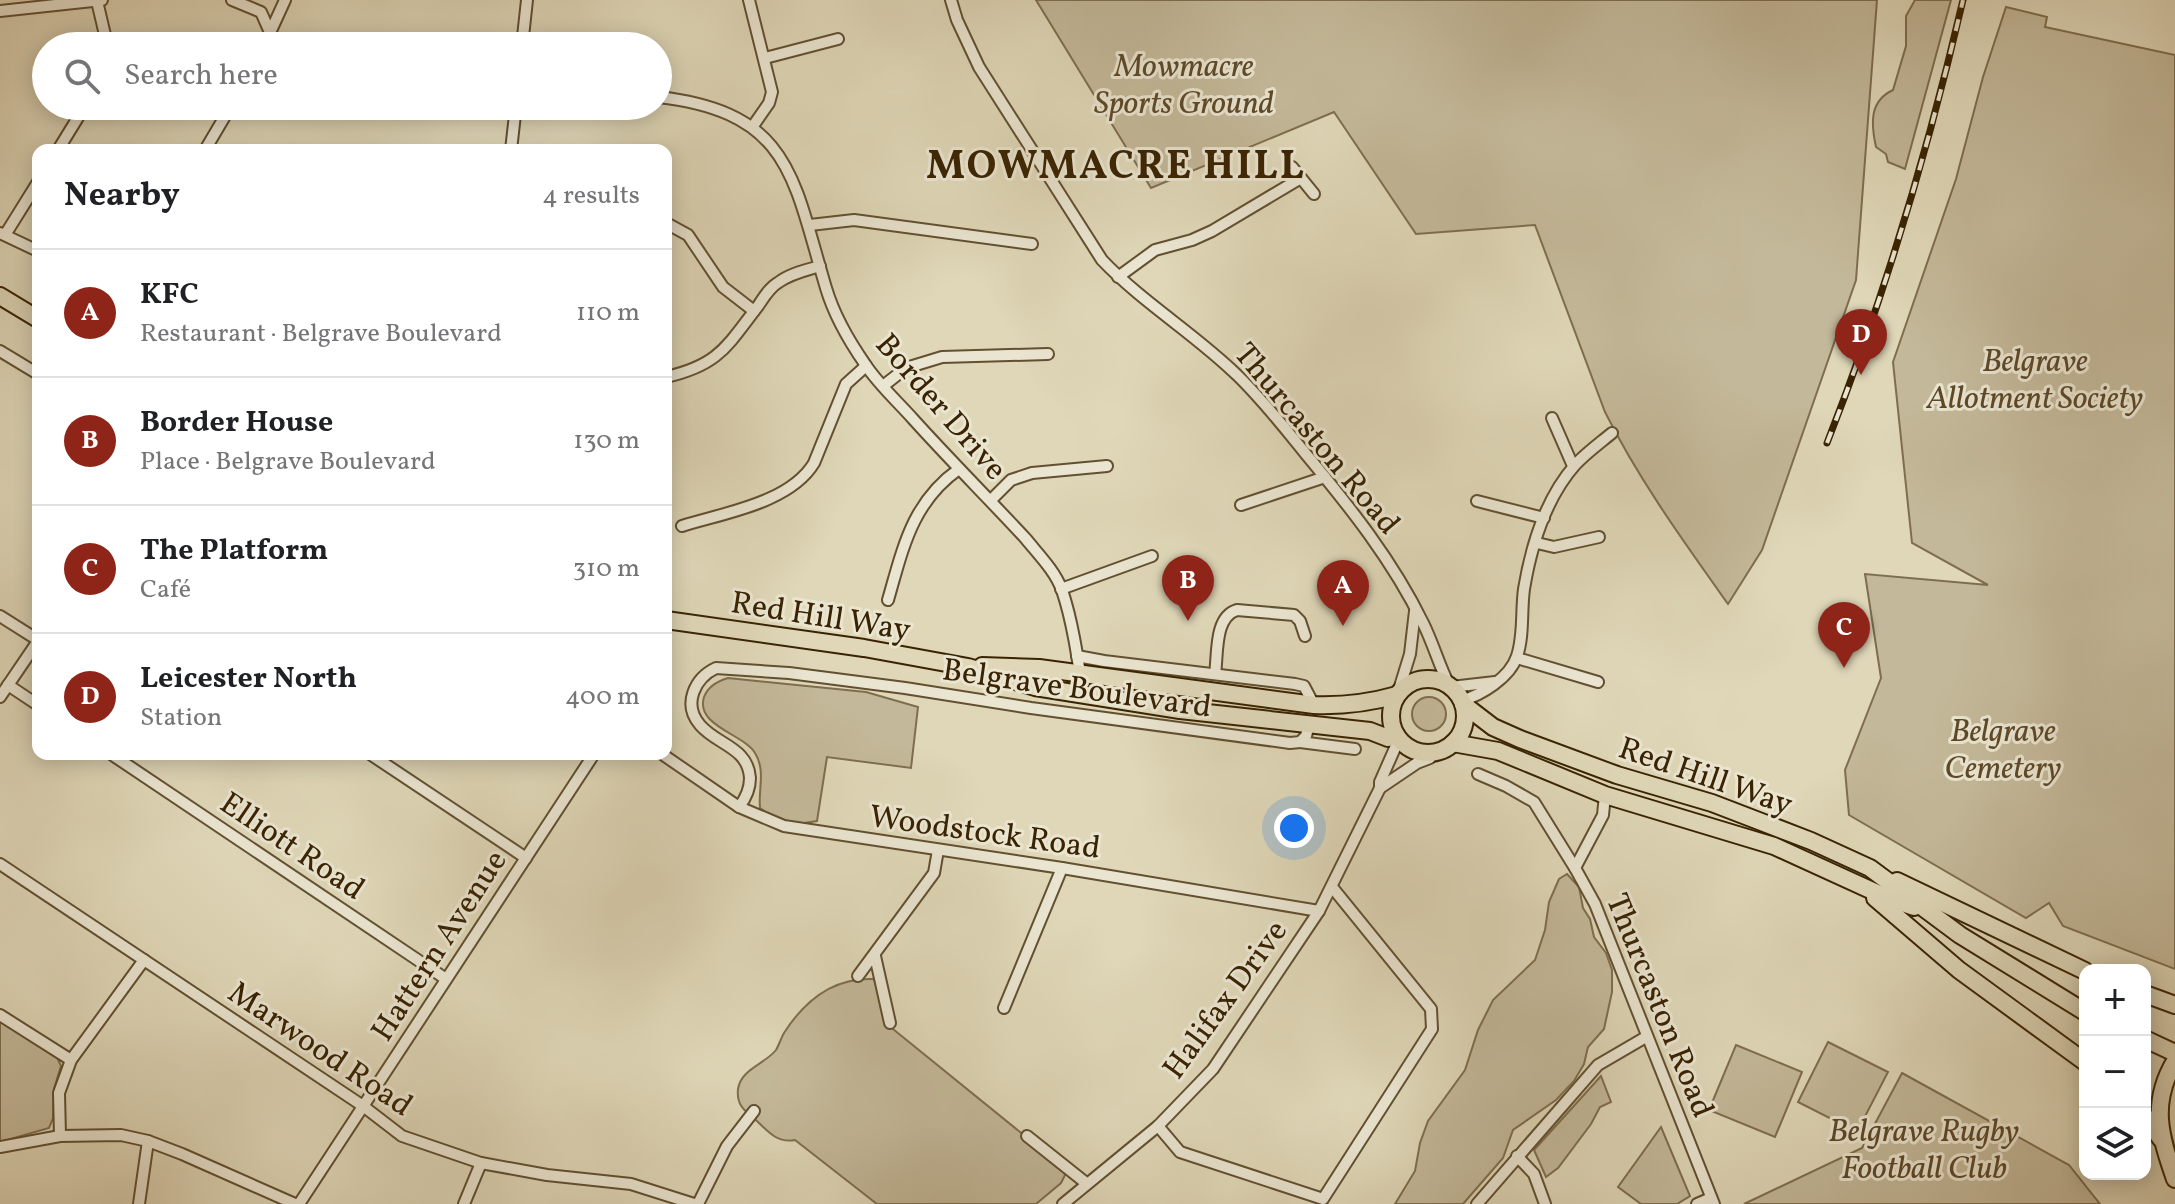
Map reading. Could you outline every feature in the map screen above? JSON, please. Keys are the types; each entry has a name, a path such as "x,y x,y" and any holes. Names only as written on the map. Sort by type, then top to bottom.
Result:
{"highway":[{"path":"0,296 32,315"},
{"name":"Red Hill Way","path":"672,621 864,648 968,667 1035,687 1180,710 1370,731 1388,738 1398,738"},
{"name":"Red Hill Way","path":"968,667 1039,668 1314,705 1362,703 1398,694"},
{"path":"1416,680 1439,680 1450,686 1462,703 1464,725 1453,743 1434,752 1417,751 1398,738 1390,716 1398,694 1416,680"},
{"name":"Red Hill Way","path":"1462,703 1493,727 1520,739 1617,775 1712,803 1811,841 1870,868 1924,910 2079,1008"},
{"name":"Red Hill Way","path":"1453,743 1498,751 1605,795 1774,846 1888,898 1924,910"},
{"path":"1870,868 2079,968"},
{"path":"1861,885 1959,970 2079,1058"},
{"path":"2151,996 2175,1005"},
{"path":"2151,1042 2175,1053"},
{"path":"2175,1061 2164,1079 2159,1109 2162,1141 2175,1179"},
{"path":"2151,1125 2162,1141"}],"street":[{"path":"0,11 99,0 104,32"},
{"path":"232,0 261,12 269,31"},
{"path":"269,31 285,0"},
{"path":"524,32 527,0"},
{"path":"749,0 772,92 769,103 753,126"},
{"name":"Thurcaston Road","path":"951,0 979,67 1102,260 1118,277 1208,348 1238,376 1364,525 1415,611"},
{"path":"765,58 838,39"},
{"name":"Border Drive","path":"672,100 716,108 753,126 776,150 788,169 810,225 832,305 866,366 991,500 1048,566 1061,589 1083,694"},
{"path":"62,144 76,120"},
{"path":"209,144 223,120"},
{"path":"512,144 514,120"},
{"path":"1292,167 1314,194"},
{"path":"1118,277 1155,250 1212,231 1301,178"},
{"path":"32,191 2,234 32,248"},
{"path":"810,225 854,220 1032,244"},
{"path":"672,226 688,235 723,287 754,311"},
{"path":"672,376 690,371 724,350 777,282 820,266"},
{"path":"883,386 906,368 942,357 1042,354 1036,340"},
{"path":"0,351 32,370"},
{"path":"682,526 780,495 796,485 814,463 846,384 866,366"},
{"path":"1552,418 1573,466"},
{"path":"1462,703 1481,694 1509,670 1517,658 1524,589 1544,518 1573,466 1612,433"},
{"path":"991,500 1011,480 1032,473 1107,466"},
{"path":"888,600 913,520 927,498 959,469"},
{"path":"1241,505 1325,477"},
{"path":"1477,501 1544,518"},
{"path":"1537,543 1554,547 1599,537"},
{"path":"1061,589 1152,556"},
{"path":"1415,611 1423,622 1450,686 1495,682"},
{"path":"1398,694 1410,654 1415,611"},
{"name":"Belgrave Boulevard","path":"1215,674 1222,621 1231,612 1294,615 1300,621 1305,636"},
{"path":"0,616 32,636"},
{"path":"0,697 32,649"},
{"name":"Belgrave Boulevard","path":"1077,656 1304,686 1314,705"},
{"path":"1517,658 1598,682"},
{"name":"Belgrave Boulevard","path":"739,807 749,785 745,760 735,749 699,724 693,711 695,684 716,668 818,677 1300,742"},
{"path":"8,685 32,701"},
{"path":"1300,742 1306,736 1309,724"},
{"name":"Halifax Drive","path":"1063,1204 1158,1126 1213,1069 1319,911 1380,788 1398,738"},
{"path":"1300,742 1355,749"},
{"path":"1380,788 1417,763 1430,758 1434,752"},
{"name":"Elliott Road","path":"120,760 446,979"},
{"path":"379,760 526,858"},
{"name":"Hattern Avenue","path":"297,1204 590,760"},
{"name":"Woodstock Road","path":"671,760 739,807 784,826 1319,911"},
{"name":"Thurcaston Road","path":"1478,774 1534,802 1595,904 1713,1201"},
{"path":"1575,868 1603,815 1605,795"},
{"path":"858,976 934,873 938,850"},
{"name":"Marwood Road","path":"0,864 363,1106 402,1136 481,1163 536,1174 631,1184 696,1204"},
{"path":"1004,1008 1062,868"},
{"path":"1158,1126 1180,1152 1323,1199 1432,1029 1431,1009 1332,887"},
{"path":"875,956 890,1023"},
{"path":"60,1136 59,1093 71,1060 144,960"},
{"path":"0,1015 71,1060"},
{"path":"1477,1204 1598,1065 1646,1037"},
{"path":"696,1204 727,1146 754,1111"},
{"path":"0,1147 60,1136 121,1135 148,1141 297,1204"},
{"path":"1027,1136 1086,1183"},
{"path":"139,1204 148,1141"},
{"path":"1517,1156 1534,1174 1545,1204"},
{"path":"464,1204 481,1163"},
{"path":"1697,1204 1713,1201"}],"green space":[{"name":"Mowmacre Sports Ground","path":"1036,0 1877,0 1856,280 1762,550 1728,604 1647,486 1605,412 1535,225 1416,234 1334,112 1151,188"},
{"path":"1915,0 1951,0 1905,169 1888,162 1886,154 1876,147 1873,122 1880,100 1893,90 1906,46 1906,16"},
{"name":"Belgrave Allotment Society","path":"2006,7 2047,17 2045,27 2175,55 2175,969 2063,926 2049,903 2026,918 1849,815 1845,770 1881,678 1865,574 1988,585 1912,543 1893,362 1956,179 1983,77"},
{"path":"728,678 866,692 918,707 911,768 827,757 817,821 784,826 760,808 761,773 755,753 713,722 703,707 708,690"},
{"path":"1429,697 1441,702 1446,714 1441,726 1429,731 1417,726 1412,714 1417,702"},
{"path":"1567,874 1579,887 1594,937 1606,953 1612,970 1612,992 1604,1029 1588,1047 1584,1064 1574,1081 1556,1100 1513,1130 1503,1158 1463,1204 1395,1204 1415,1171 1428,1121 1465,1070 1478,1030 1493,1000 1535,960 1545,930 1549,902 1559,879"},
{"path":"859,979 874,979 888,1025 1062,1166 1065,1175 1061,1183 1036,1204 877,1204 795,1140 779,1139 743,1109 738,1095 740,1082 776,1050 801,1010 833,987"},
{"path":"0,1019 56,1055 61,1066 54,1089 53,1118 49,1128 0,1142"},
{"path":"1828,1042 1888,1072 1857,1132 1798,1102"},
{"path":"1736,1045 1802,1072 1775,1137 1709,1110"},
{"name":"Belgrave Rugby Football Club","path":"1902,1073 2069,1165 2100,1204 1744,1204 1862,1148"},
{"path":"1601,1076 1611,1102 1600,1107 1558,1168 1546,1177 1534,1150"},
{"path":"1661,1127 1690,1196 1677,1204 1641,1204 1618,1187"}],"railway":[{"path":"1827,443 1903,224 1963,0"}],"place":[{"name":"Leicester North","path":"1861,375"},
{"name":"Border House","path":"1188,621"},
{"name":"KFC","path":"1343,626"},
{"name":"The Platform","path":"1844,668"}],"district":[{"name":"MOWMACRE HILL","path":"1116,164"}],"park label":[{"name":"Belgrave Cemetery","path":"2003,748"}]}
